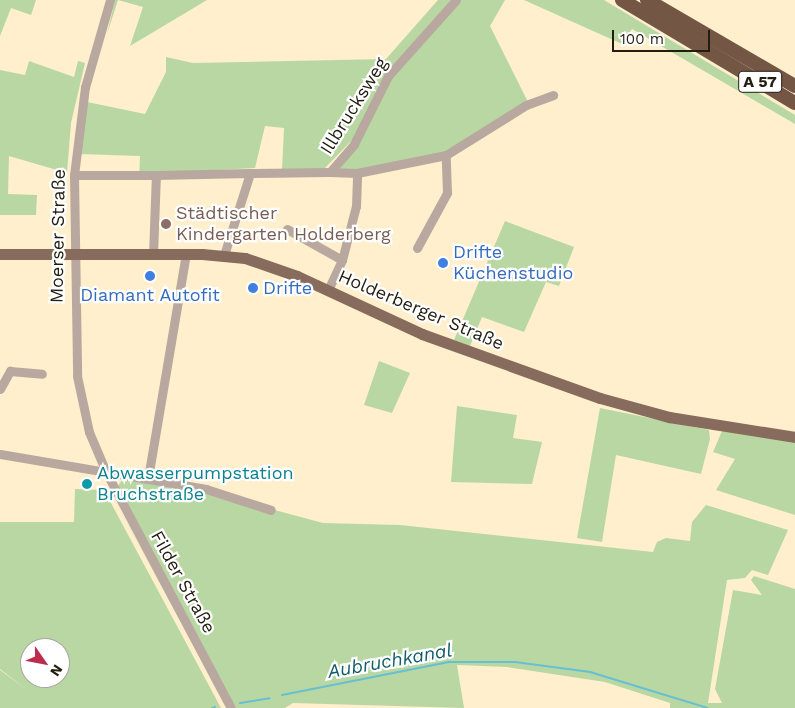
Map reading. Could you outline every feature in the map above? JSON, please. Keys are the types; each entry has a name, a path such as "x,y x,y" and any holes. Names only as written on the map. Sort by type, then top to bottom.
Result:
{"highway":[{"name":"A 57","path":"622,0 795,103"},
{"name":"A 57","path":"647,0 795,86"}],"main road":[{"name":"Holderberger Straße","path":"0,254 224,255 266,263 422,334 607,400 670,417 795,437"}],"street":[{"name":"Moerser Straße","path":"106,472 89,432 77,376 73,253 74,175 85,87 110,0"},
{"name":"Illbrucksweg","path":"74,175 330,172 354,144 388,76 456,0"},
{"path":"330,172 357,173 446,155 526,105 552,96"},
{"path":"417,248 447,193 446,155"},
{"path":"224,255 250,173"},
{"path":"328,290 342,260 356,206 357,173"},
{"path":"153,255 156,174"},
{"path":"287,229 342,260"},
{"path":"148,478 186,254"},
{"path":"0,389 10,371 42,374"},
{"path":"0,454 206,489 271,510"},
{"name":"Filder Straße","path":"106,472 231,708"}],"green space":[{"path":"0,0 36,0 31,15 11,8 0,36"},
{"path":"115,0 118,0 107,34"},
{"path":"118,0 207,0 130,46 143,7"},
{"path":"438,0 452,0 392,66 354,138 324,169 282,170 284,128 265,126 255,168 217,170 216,176 139,180 140,156 79,154 87,102 145,114 166,72 166,57 193,63 386,59"},
{"path":"461,0 505,0 490,26 528,102 445,153 370,169 340,169 397,70"},
{"path":"524,0 604,0 795,115 795,124 632,29 622,44"},
{"path":"29,61 74,77 78,61 85,63 71,123 67,173 9,156 8,194 37,195 36,215 0,215 0,70 25,75"},
{"path":"505,221 574,247 559,286 546,282 524,332 482,317 470,346 454,340"},
{"path":"379,361 410,373 392,413 364,405"},
{"path":"457,406 517,415 513,438 542,442 532,484 451,482"},
{"path":"600,408 709,430 710,439 701,474 616,455 602,542 577,538"},
{"path":"722,431 795,441 795,515 716,490 735,459 713,452"},
{"path":"123,478 200,490 323,523 400,525 653,552 657,542 666,538 690,541 692,522 706,505 788,530 768,575 752,570 745,578 727,580 708,703 722,703 715,689 733,590 762,595 751,580 754,576 795,589 795,708 670,708 670,703 605,682 507,667 457,665 464,708 293,703 285,708 236,708 118,486"},
{"path":"106,484 204,663 218,694 202,661"},
{"path":"75,489 104,490 221,708 0,708 0,670 20,685 20,688 70,688 70,638 20,638 20,684 0,669 0,522 74,522"}],"waterway":[{"name":"Aubruchkanal","path":"282,695 449,662 515,662 590,672 708,708"},
{"name":"Aubruchkanal","path":"240,703 270,698"}],"place":[{"name":"Städtischer Kindergarten Holderberg","path":"166,224"},
{"name":"Drifte Küchenstudio","path":"443,263"},
{"name":"Diamant Autofit","path":"150,276"},
{"name":"Drifte","path":"253,288"},
{"name":"Abwasserpumpstation Bruchstraße","path":"87,484"}]}
